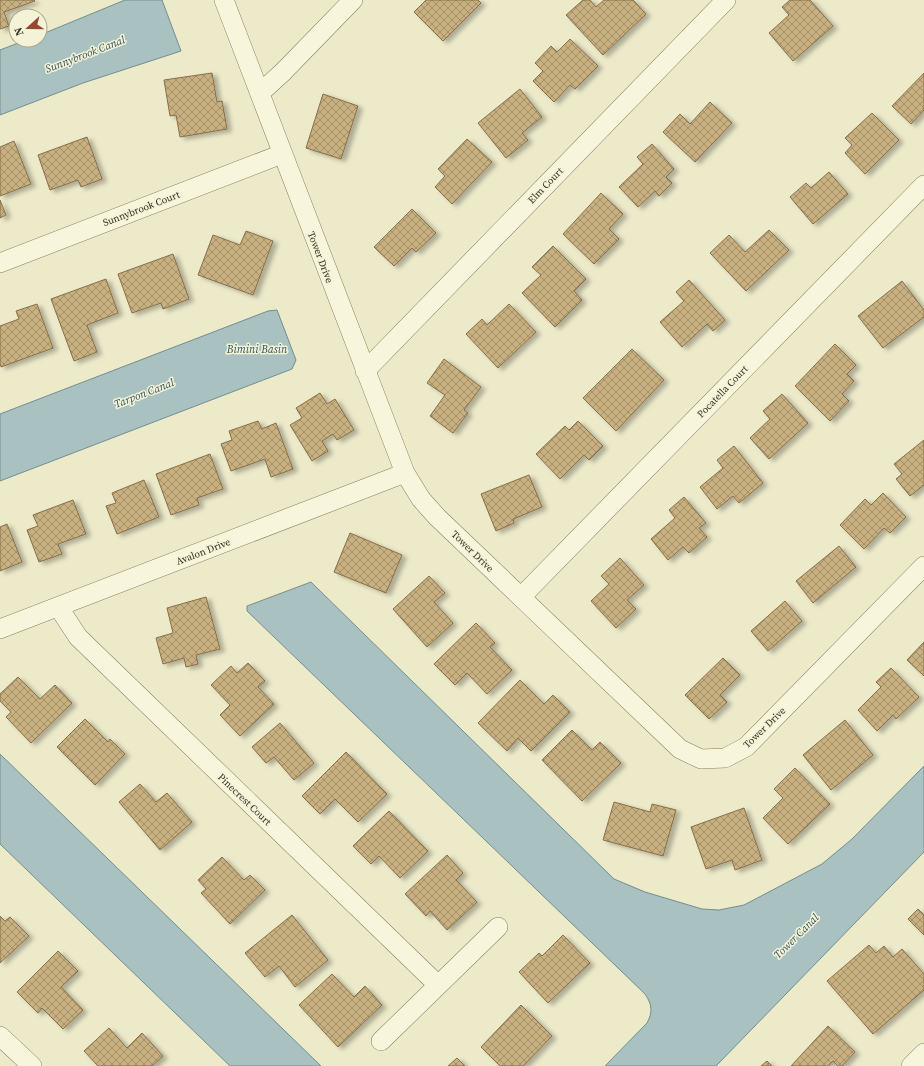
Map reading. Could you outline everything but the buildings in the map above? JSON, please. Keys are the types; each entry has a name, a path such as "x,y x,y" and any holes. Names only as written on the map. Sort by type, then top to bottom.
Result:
{"street":[{"name":"Tower Drive","path":"224,0 405,473 422,499 437,517 680,749 701,759 725,758 746,747 924,566"},
{"path":"260,93 283,72 352,0"},
{"name":"Elm Court","path":"365,371 726,0"},
{"name":"Sunnybrook Court","path":"0,263 282,154"},
{"name":"Pocatella Court","path":"520,597 924,185"},
{"name":"Avalon Drive","path":"0,630 405,473"},
{"name":"Pinecrest Court","path":"59,608 78,637 438,986"},
{"path":"381,1041 498,927"},
{"path":"0,1036 32,1066"},
{"path":"911,1066 924,1053"}],"water":[{"name":"Sunnybrook Canal","path":"125,0 162,0 181,51 83,83 0,115 0,50 8,47 48,48 48,32"},
{"name":"Bimini Basin","path":"277,310 296,360 292,369 0,481 0,414 268,311"},
{"name":"Tower Canal","path":"311,582 614,879 645,892 702,909 719,910 744,905 822,864 852,839 924,766 924,852 716,1066 605,1066 647,1023 651,1008 645,994 247,611 247,606"},
{"path":"0,754 321,1066 230,1066 0,844"}],"water label":[{"name":"Tarpon Canal","path":"144,393"}]}
